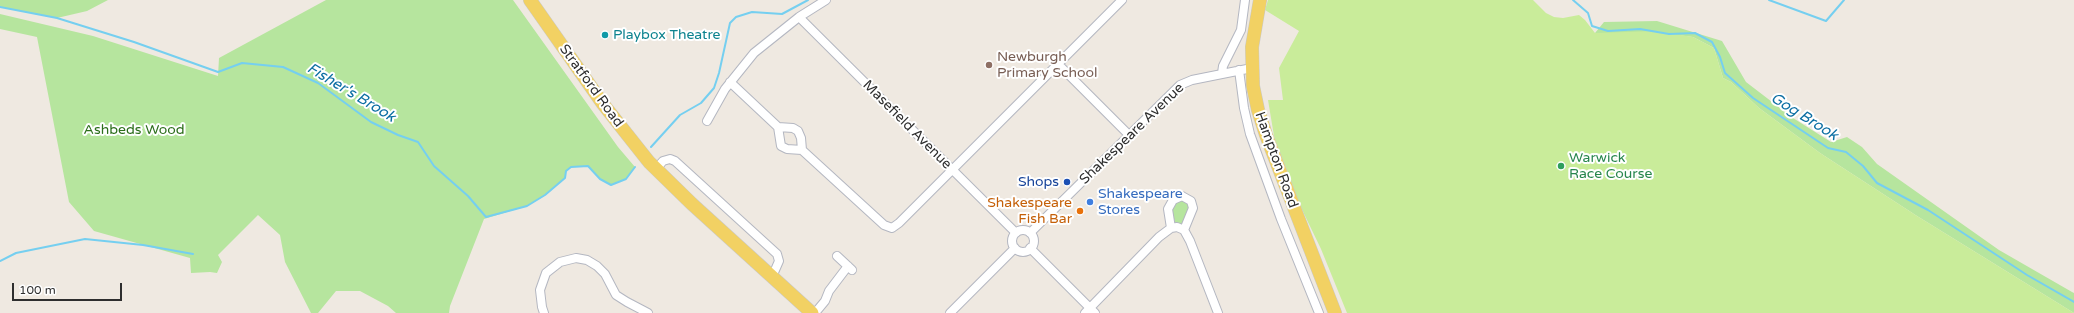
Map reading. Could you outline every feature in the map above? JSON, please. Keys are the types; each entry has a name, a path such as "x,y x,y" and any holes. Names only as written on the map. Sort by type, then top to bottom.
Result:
{"main road":[{"name":"Stratford Road","path":"530,0 618,124 656,169 772,277 814,313"},
{"name":"Hampton Road","path":"1260,0 1246,69 1266,135 1335,313"}],"street":[{"path":"707,121 730,82 754,53 799,17 826,0"},
{"path":"730,82 778,127 781,146 787,149 802,150 888,227 892,228 900,223 1122,0"},
{"path":"1222,73 1223,66 1241,30 1245,0"},
{"name":"Masefield Avenue","path":"799,17 952,171 1016,233"},
{"path":"1058,64 1129,135"},
{"name":"Shakespeare Avenue","path":"1030,233 1180,85 1192,80 1246,69"},
{"name":"Hampton Road","path":"1246,69 1246,117 1252,141 1319,313"},
{"path":"778,127 793,128 798,131 801,138 802,150"},
{"path":"656,169 663,161 670,159 674,161 777,254 779,261 772,277"},
{"path":"1170,228 1169,206 1173,200 1182,196 1191,201 1193,208 1184,230"},
{"path":"1030,248 1090,311 1159,237 1170,228 1177,227 1184,230 1190,240 1218,313"},
{"path":"1022,230 1030,233 1033,242 1030,248 1024,251 1015,248 1012,242 1016,233 1022,230"},
{"path":"950,313 1015,248"},
{"path":"814,313 825,301 829,291 850,268 837,256"},
{"path":"544,313 540,290 546,274 560,262 576,258 587,260 597,266 605,274 616,295 648,313"}],"green space":[{"path":"0,0 108,0 87,11 57,18 0,7"},
{"name":"Ashbeds Wood","path":"326,0 513,0 618,147 635,167 626,179 611,185 600,179 588,166 571,167 566,171 565,178 547,194 527,206 484,219 450,306 449,313 396,313 388,306 360,291 336,291 318,313 311,313 285,262 280,235 258,215 218,255 222,262 217,273 191,273 190,258 94,231 69,202 37,37 0,29 0,14 93,36 218,76 219,58"},
{"name":"Warwick Race Course","path":"1268,0 1533,0 1546,13 1554,17 1563,18 1579,15 1595,33 1655,31 1693,37 1714,48 1723,78 1731,82 1759,108 1820,153 1917,216 2074,313 1347,313 1321,249 1294,193 1276,148 1268,100 1283,100 1279,68 1299,31 1265,10"},
{"path":"1657,21 1722,41 1746,82 1793,118 1831,142 1847,137 1862,147 1877,164 1999,250 2074,293 2074,313 1917,216 1820,153 1759,108 1731,82 1723,78 1714,48 1693,37 1669,34 1595,33 1604,22"},
{"path":"1182,200 1187,201 1191,210 1183,224 1180,225 1175,222 1172,212 1174,203"}],"waterway":[{"name":"Fisher's Brook","path":"651,147 680,115 701,103 714,88 719,73 730,23 736,17 752,12 782,14 808,0"},
{"name":"Gog Brook","path":"1573,0 1588,13 1592,26 1608,31 1640,29 1669,34 1695,33 1712,42 1720,57 1725,73 1753,98 1828,148 1846,152 1863,166 1877,183 1928,210 2027,275 2074,302"},
{"name":"Fisher's Brook","path":"1769,0 1826,21 1844,0"},
{"name":"Fisher's Brook","path":"0,7 57,18 134,42 218,72 242,63 283,67 318,83 371,122 398,135 418,142 434,166 468,196 486,217 527,206 545,195 565,178 566,171 571,167 588,166 600,179 611,185 626,179 635,167"},
{"path":"0,261 16,253 85,239 143,245 193,254"}],"place":[{"name":"Playbox Theatre","path":"605,35"},
{"name":"Newburgh Primary School","path":"989,65"},
{"name":"Warwick Race Course","path":"1561,166"},
{"name":"Shops","path":"1067,182"},
{"name":"Shakespeare Stores","path":"1090,202"},
{"name":"Shakespeare Fish Bar","path":"1080,211"}]}
